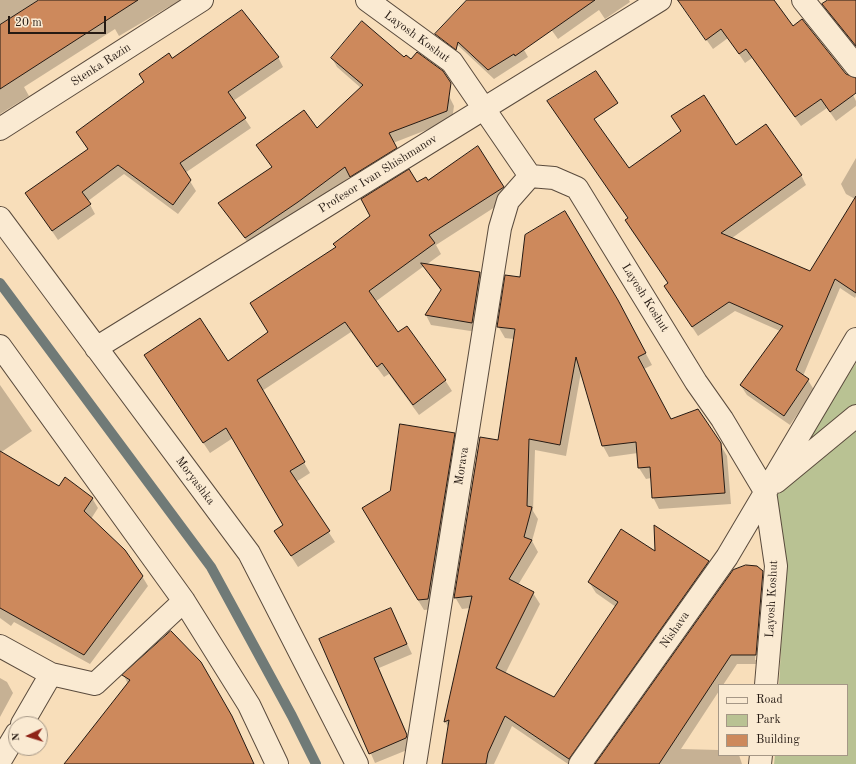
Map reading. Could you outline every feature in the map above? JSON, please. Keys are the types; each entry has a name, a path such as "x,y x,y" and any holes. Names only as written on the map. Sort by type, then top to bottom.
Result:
{"street":[{"name":"Stenka Razin","path":"0,129 202,0"},
{"name":"Layosh Koshut","path":"366,0 452,62 530,176 554,178 577,188 696,382 722,419 765,491 776,566 766,684"},
{"name":"Profesor Ivan Shishmanov","path":"96,348 660,0"},
{"path":"803,0 856,66"},
{"name":"Morava","path":"415,764 500,228 508,201 530,176"},
{"name":"Moryashka","path":"0,218 249,553 357,764"},
{"name":"Nishava","path":"580,764 727,557 856,339"},
{"path":"0,346 184,601 249,705 278,764"},
{"path":"765,491 856,416"},
{"path":"0,646 51,674 95,684 184,601"},
{"path":"27,716 51,674"},
{"path":"0,761 8,748"}],"green space":[{"path":"856,363 856,764 774,764 775,756 848,756 848,684 779,684 785,571 776,489"}],"building":[{"path":"39,0 138,0 0,89 0,25"},
{"path":"467,0 595,0 515,56 514,54 488,70 458,42 456,50 435,34"},
{"path":"678,0 774,0 793,26 802,19 846,74 856,78 856,93 830,112 821,99 795,117 746,49 739,54 721,29 706,40"},
{"path":"828,0 856,0 856,46 822,4"},
{"path":"242,10 279,57 228,92 246,118 180,163 191,180 173,205 118,165 82,192 91,204 52,231 25,193 88,149 76,132 144,82 139,74 169,53 172,58"},
{"path":"362,21 404,57 406,55 411,59 417,52 443,71 451,83 447,111 389,133 397,148 350,177 345,167 298,202 245,238 218,203 272,167 256,145 304,110 317,128 363,85 331,58"},
{"path":"596,71 618,103 594,119 629,168 681,131 671,116 704,95 736,145 766,124 802,175 721,233 810,271 856,196 856,293 835,279 796,370 809,379 784,416 740,385 783,326 729,302 692,327 664,286 668,283 625,220 628,218 547,101"},
{"path":"478,146 504,187 429,235 435,243 369,291 398,332 407,326 446,380 413,405 382,363 377,367 345,322 257,380 305,462 290,471 330,531 291,556 274,531 283,525 226,428 203,443 144,355 200,318 228,361 268,332 250,303 336,247 333,244 370,216 361,199 409,169 417,182 426,177 428,180"},
{"path":"565,211 618,300 646,353 638,357 671,419 698,409 721,443 725,493 652,498 650,467 638,468 636,442 602,446 576,357 560,445 529,439 527,506 532,507 524,537 532,540 509,579 534,592 496,668 554,697 618,602 588,582 621,529 655,551 654,525 709,561 569,759 505,716 488,753 486,764 442,764 449,720 444,722 472,596 454,598 480,437 498,440 515,329 497,327 505,275 520,277 525,235"},
{"path":"421,263 480,272 472,323 425,315 441,290"},
{"path":"400,424 455,433 428,599 418,600 362,508 390,491"},
{"path":"0,451 59,486 65,477 93,498 84,511 125,550 143,576 84,655 0,608"},
{"path":"746,565 757,566 763,571 756,655 731,655 659,764 595,764 733,570"},
{"path":"391,608 407,644 374,658 407,735 406,738 369,754 319,639"},
{"path":"171,631 201,662 232,716 254,764 64,764 130,680 122,675"}],"waterway":[{"path":"0,283 211,567 292,716 316,764"}]}
